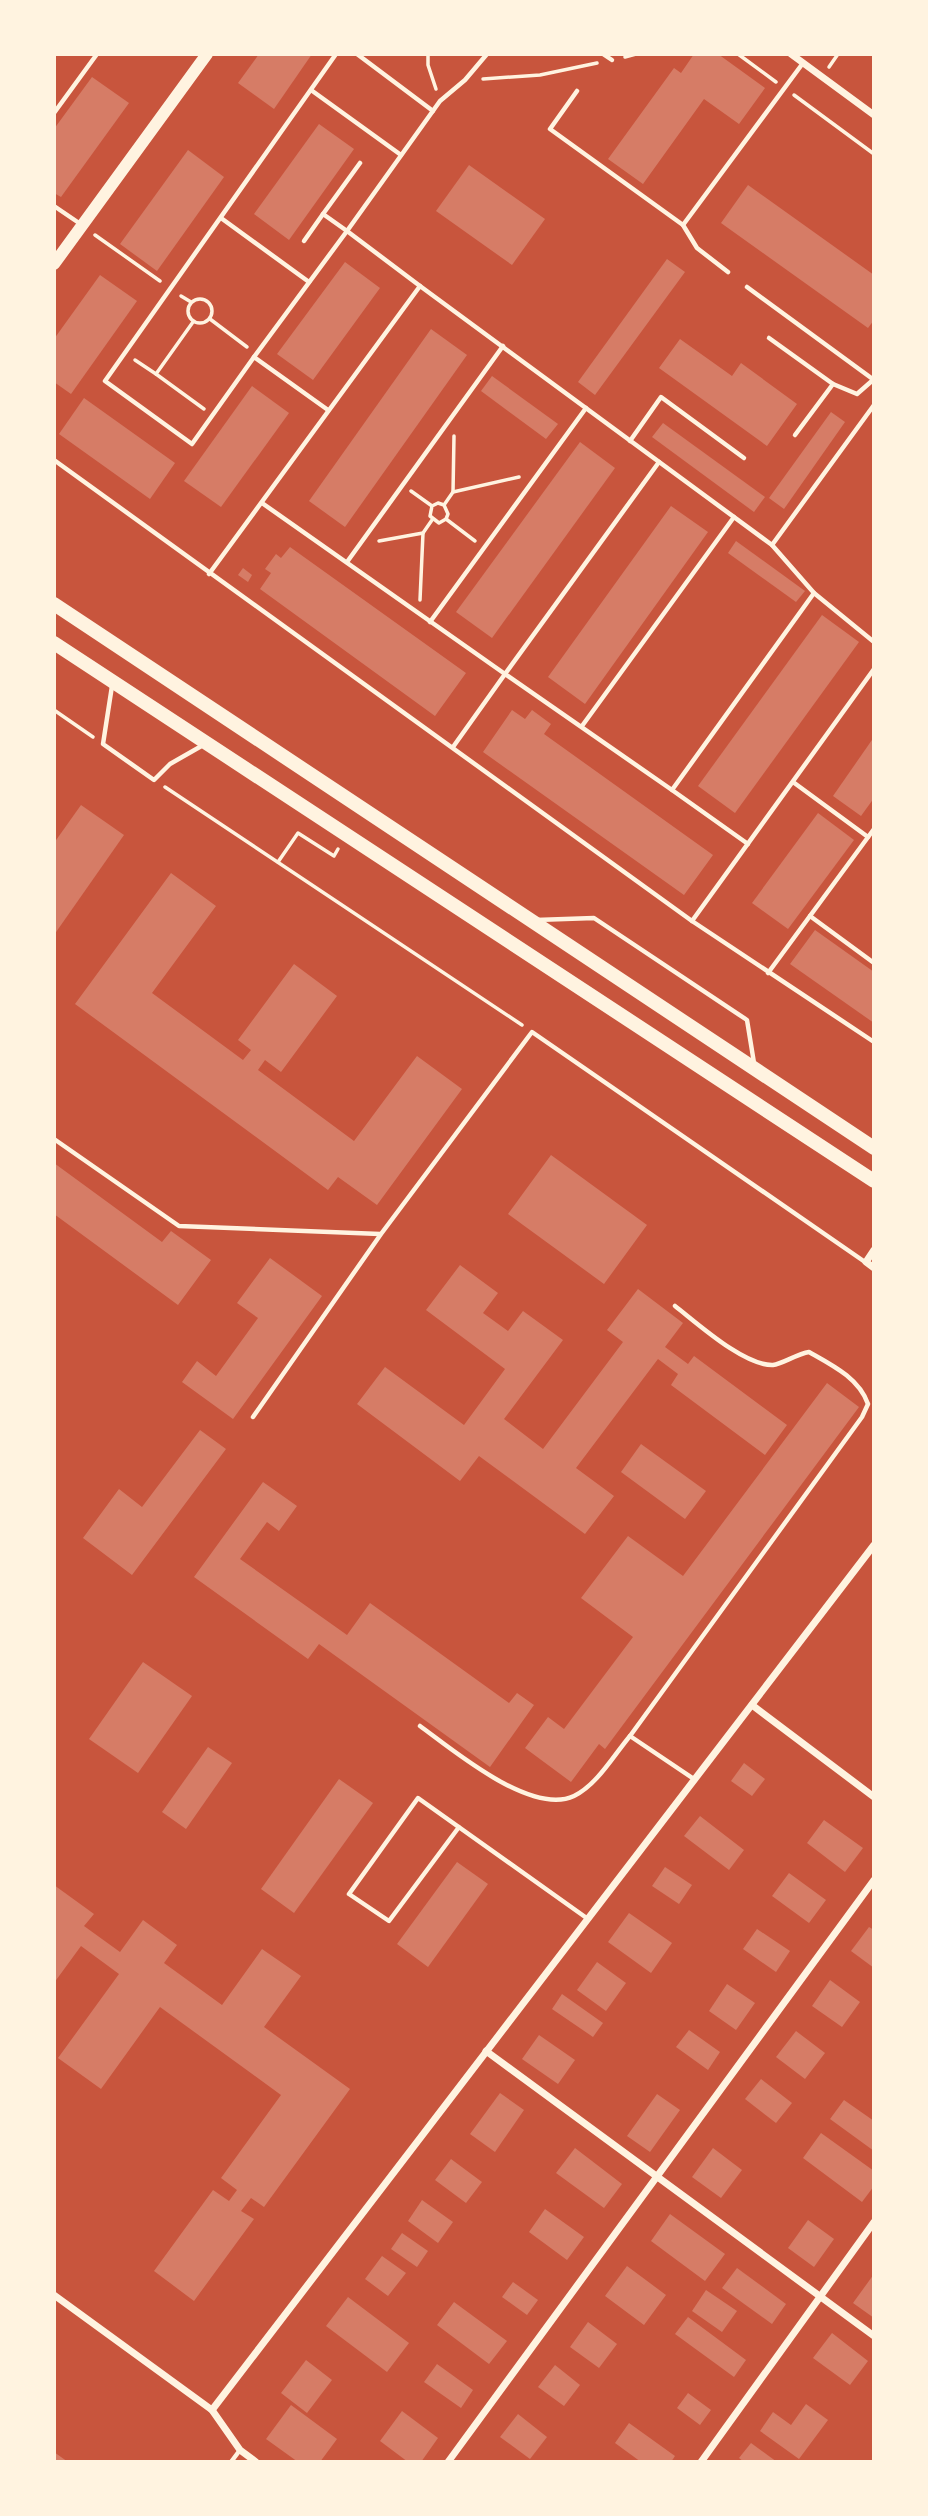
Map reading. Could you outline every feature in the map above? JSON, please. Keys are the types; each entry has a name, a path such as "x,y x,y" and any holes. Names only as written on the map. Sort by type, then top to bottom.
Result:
{"main road":[{"path":"54,264 207,54"},
{"path":"54,604 874,1148"},
{"path":"54,643 874,1181"}],"street":[{"path":"791,54 874,115"},
{"path":"874,1251 866,1262 874,1268"},
{"path":"212,2410 874,1545"},
{"path":"752,1705 874,1797"},
{"path":"448,2462 874,1880"},
{"path":"486,2051 874,2336"},
{"path":"701,2462 874,2222"},
{"path":"54,2295 212,2410 240,2450 256,2462"}],"lane":[{"path":"54,113 96,54"},
{"path":"336,54 105,381 192,444 440,101 465,80 487,54"},
{"path":"356,54 433,111"},
{"path":"603,54 612,61"},
{"path":"683,225 803,63"},
{"path":"311,90 401,155"},
{"path":"577,90 550,129 683,225 697,248 728,272"},
{"path":"304,241 360,163"},
{"path":"54,206 82,225"},
{"path":"323,214 772,545 814,593 874,642"},
{"path":"221,218 309,282"},
{"path":"209,574 420,286"},
{"path":"747,286 873,380 857,394 833,384 769,338"},
{"path":"346,562 503,346"},
{"path":"254,357 328,410"},
{"path":"795,435 833,384"},
{"path":"631,441 661,397 744,458"},
{"path":"772,545 874,405"},
{"path":"430,622 586,408"},
{"path":"54,460 692,921 874,1042"},
{"path":"453,747 659,462"},
{"path":"262,503 748,844"},
{"path":"582,726 734,517"},
{"path":"672,790 814,593"},
{"path":"692,921 874,669"},
{"path":"112,682 103,744 154,780 170,764 207,744"},
{"path":"793,782 867,837"},
{"path":"768,973 874,829"},
{"path":"810,916 874,963"},
{"path":"531,920 594,918 725,1005 747,1020 755,1071"},
{"path":"253,1417 380,1234 533,1032 866,1262"},
{"path":"54,1139 179,1226 380,1234"},
{"path":"420,1726 494,1779 530,1795 552,1800 573,1796 591,1782 630,1736 862,1417 868,1404 864,1392 840,1370 809,1352 795,1354 776,1365 762,1364 727,1346 675,1306"},
{"path":"630,1736 695,1780"},
{"path":"459,1827 388,1921 349,1894 418,1798 459,1827 588,1919"},
{"path":"232,2462 240,2450"}],"path":[{"path":"428,54 428,65 440,101"},
{"path":"465,80 540,75 636,54"},
{"path":"738,54 874,154"},
{"path":"82,225 191,302"},
{"path":"205,299 211,304 213,312 210,319 202,324 193,322 188,309 191,302 205,299"},
{"path":"210,319 244,343 254,357"},
{"path":"156,374 193,322"},
{"path":"125,353 213,415"},
{"path":"444,505 453,492 454,413"},
{"path":"453,492 539,473"},
{"path":"402,485 432,506"},
{"path":"438,503 444,505 448,514 446,519 439,523 432,520 432,506 438,503"},
{"path":"446,519 484,548"},
{"path":"420,614 423,533 432,520"},
{"path":"359,544 423,533"},
{"path":"54,710 103,744"},
{"path":"154,780 533,1032"},
{"path":"278,862 298,833"}],"building":[{"path":"259,54 312,54 274,109 238,83"},
{"path":"694,54 718,54 765,88 739,124 704,99 643,184 608,159 674,68 681,73"},
{"path":"92,77 129,103 61,197 54,193 54,129"},
{"path":"319,124 354,149 289,240 254,214"},
{"path":"188,150 224,177 157,271 120,244"},
{"path":"469,165 545,219 512,265 436,211"},
{"path":"748,185 874,275 874,320 868,328 721,223"},
{"path":"667,259 685,272 595,395 578,382"},
{"path":"345,262 380,288 313,380 277,354"},
{"path":"100,275 137,301 71,394 54,382 54,339"},
{"path":"431,329 467,355 345,527 309,501"},
{"path":"680,339 732,376 741,363 797,404 767,446 659,368"},
{"path":"492,376 558,424 546,439 481,391"},
{"path":"252,386 289,413 221,507 184,481"},
{"path":"84,398 175,463 150,499 59,434"},
{"path":"831,412 845,422 784,509 769,498"},
{"path":"663,423 765,497 754,512 652,437"},
{"path":"580,442 615,468 492,638 456,612"},
{"path":"671,506 708,532 585,704 548,677"},
{"path":"736,541 805,591 796,602 728,553"},
{"path":"290,547 466,673 435,716 260,589 271,573 265,569 276,554 281,558"},
{"path":"243,568 252,575 248,582 238,575"},
{"path":"822,615 859,642 735,813 698,786"},
{"path":"512,710 525,719 532,710 551,724 544,734 713,855 684,895 483,752"},
{"path":"874,737 874,798 861,816 833,796"},
{"path":"81,805 124,835 54,935 54,843"},
{"path":"818,813 854,840 788,929 752,903"},
{"path":"171,873 216,906 152,993 243,1060 251,1050 238,1040 294,964 337,996 281,1072 265,1060 258,1070 354,1141 417,1056 462,1089 377,1205 338,1177 328,1190 75,1004"},
{"path":"815,930 874,972 874,1023 790,964"},
{"path":"551,1155 647,1225 604,1284 508,1214"},
{"path":"54,1163 162,1242 171,1231 211,1260 178,1305 54,1214"},
{"path":"270,1258 322,1296 233,1419 182,1382 197,1361 216,1376 258,1318 237,1303"},
{"path":"460,1265 498,1293 483,1313 508,1331 523,1311 563,1340 504,1419 543,1449 623,1342 607,1330 638,1289 683,1323 665,1347 688,1364 694,1356 787,1425 765,1455 671,1385 678,1374 658,1359 576,1468 614,1496 585,1534 479,1456 460,1481 357,1404 385,1367 464,1425 505,1369 426,1310"},
{"path":"827,1383 859,1407 605,1749 599,1744 571,1782 525,1748 548,1717 564,1729 633,1637 581,1598 628,1536 683,1576"},
{"path":"200,1430 226,1449 132,1575 83,1538 119,1489 142,1507"},
{"path":"641,1444 706,1491 685,1519 621,1472"},
{"path":"263,1482 297,1506 279,1531 267,1522 240,1559 347,1635 370,1603 509,1703 517,1693 534,1705 490,1767 319,1644 308,1659 194,1577"},
{"path":"143,1662 192,1696 138,1773 89,1739"},
{"path":"208,1747 232,1763 186,1829 162,1812"},
{"path":"744,1763 765,1779 752,1796 731,1781"},
{"path":"339,1779 373,1803 294,1913 261,1889"},
{"path":"700,1816 744,1850 729,1870 684,1836"},
{"path":"824,1820 863,1848 845,1872 807,1843"},
{"path":"457,1862 488,1884 428,1967 397,1944"},
{"path":"665,1867 692,1885 679,1904 652,1886"},
{"path":"789,1873 826,1900 809,1923 772,1896"},
{"path":"54,1885 94,1914 84,1926 120,1952 143,1920 177,1945 164,1963 222,2005 262,1949 301,1976 264,2027 350,2089 264,2207 251,2198 241,2211 254,2219 194,2301 154,2271 213,2190 229,2201 237,2190 221,2178 281,2095 160,2007 101,2089 58,2058 119,1974 81,1946 54,1983"},
{"path":"629,1913 672,1943 651,1973 608,1942"},
{"path":"869,1927 874,1930 874,1968 851,1951"},
{"path":"757,1929 790,1951 776,1972 743,1949"},
{"path":"597,1962 626,1983 606,2011 577,1990"},
{"path":"830,1980 860,2002 842,2027 812,2006"},
{"path":"727,1984 755,2003 736,2030 709,2011"},
{"path":"562,1994 603,2023 593,2037 552,2009"},
{"path":"689,2030 720,2052 708,2070 676,2047"},
{"path":"796,2031 825,2053 805,2079 776,2057"},
{"path":"539,2035 575,2060 558,2084 522,2059"},
{"path":"761,2079 792,2103 776,2123 745,2099"},
{"path":"500,2093 524,2110 495,2152 470,2134"},
{"path":"657,2094 680,2110 650,2152 627,2136"},
{"path":"844,2100 874,2121 874,2151 830,2119"},
{"path":"821,2133 874,2171 874,2186 862,2202 803,2158"},
{"path":"575,2148 622,2184 604,2208 556,2173"},
{"path":"713,2148 742,2170 721,2198 692,2177"},
{"path":"451,2159 482,2182 466,2203 435,2180"},
{"path":"422,2200 453,2222 438,2243 408,2221"},
{"path":"545,2209 584,2237 567,2260 529,2232"},
{"path":"670,2214 725,2254 705,2281 651,2241"},
{"path":"808,2220 834,2239 814,2267 788,2248"},
{"path":"402,2233 428,2251 417,2267 391,2249"},
{"path":"382,2256 406,2273 388,2296 365,2279"},
{"path":"627,2266 666,2295 644,2325 605,2296"},
{"path":"737,2268 786,2304 772,2324 722,2288"},
{"path":"874,2274 874,2318 853,2303"},
{"path":"513,2282 538,2300 527,2315 502,2297"},
{"path":"706,2290 737,2311 722,2332 692,2311"},
{"path":"348,2297 409,2343 387,2372 326,2326"},
{"path":"454,2302 507,2341 489,2364 437,2325"},
{"path":"688,2317 746,2360 734,2377 675,2334"},
{"path":"588,2322 617,2344 599,2368 570,2347"},
{"path":"832,2333 868,2361 850,2385 813,2358"},
{"path":"306,2360 332,2380 307,2413 281,2393"},
{"path":"437,2364 473,2390 461,2408 424,2382"},
{"path":"555,2365 580,2385 564,2406 538,2387"},
{"path":"688,2393 711,2410 700,2425 677,2408"},
{"path":"806,2404 828,2420 799,2459 760,2431 773,2412 791,2425"},
{"path":"291,2405 337,2439 320,2462 298,2462 266,2439"},
{"path":"402,2411 438,2438 421,2462 408,2462 380,2441"},
{"path":"518,2414 547,2437 530,2459 500,2437"},
{"path":"629,2423 675,2456 671,2462 641,2462 615,2443"},
{"path":"751,2443 777,2462 744,2462 739,2458"},
{"path":"54,2452 68,2462 54,2462"}]}
